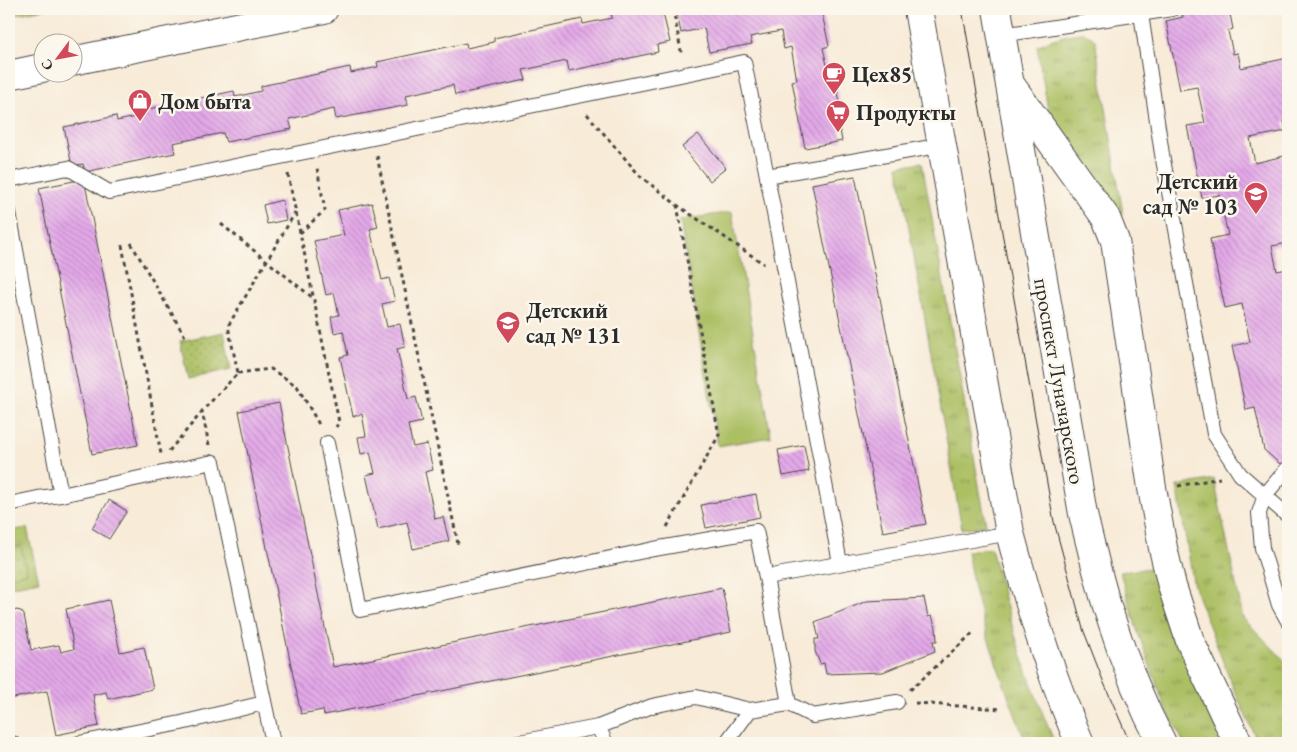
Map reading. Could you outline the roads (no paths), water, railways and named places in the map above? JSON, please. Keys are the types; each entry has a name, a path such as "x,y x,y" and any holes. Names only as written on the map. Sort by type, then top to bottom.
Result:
{"main road":[{"path":"82,59 324,9"},
{"path":"918,9 1010,534 1028,601 1048,663 1080,743"},
{"name":"проспект Луначарского","path":"999,22 1073,462 1085,523 1112,623 1130,672 1162,743"},
{"path":"9,75 32,70"},
{"path":"1010,84 1106,218 1115,241 1154,496 1172,586 1190,641 1238,743"}],"lane":[{"path":"999,22 1106,20 1172,9"},
{"path":"1140,14 1164,163 1214,434 1240,474 1288,516"},
{"path":"9,180 68,168 109,192 744,62 840,563"},
{"path":"767,176 943,145"},
{"path":"9,212 13,255 61,495"},
{"path":"327,443 360,610 756,531 789,704"},
{"path":"9,504 61,495 164,466 213,462 272,743"},
{"path":"1287,469 1264,495 1258,513 1262,548 1279,605 1288,621"},
{"path":"766,577 1010,534"},
{"path":"514,743 598,727 652,706 696,697 750,710 789,704 813,716 897,702"},
{"path":"79,743 181,723 264,703"},
{"path":"726,743 750,710"},
{"path":"598,727 606,743"}],"tram line":[{"path":"962,9 1054,522 1083,629 1130,743"}],"place":[{"name":"Цех85","path":"834,95"},
{"name":"Дом быта","path":"140,122"},
{"name":"Продукты","path":"838,133"},
{"name":"Детский сад № 103","path":"1256,215"},
{"name":"Детский сад № 131","path":"508,344"}]}
